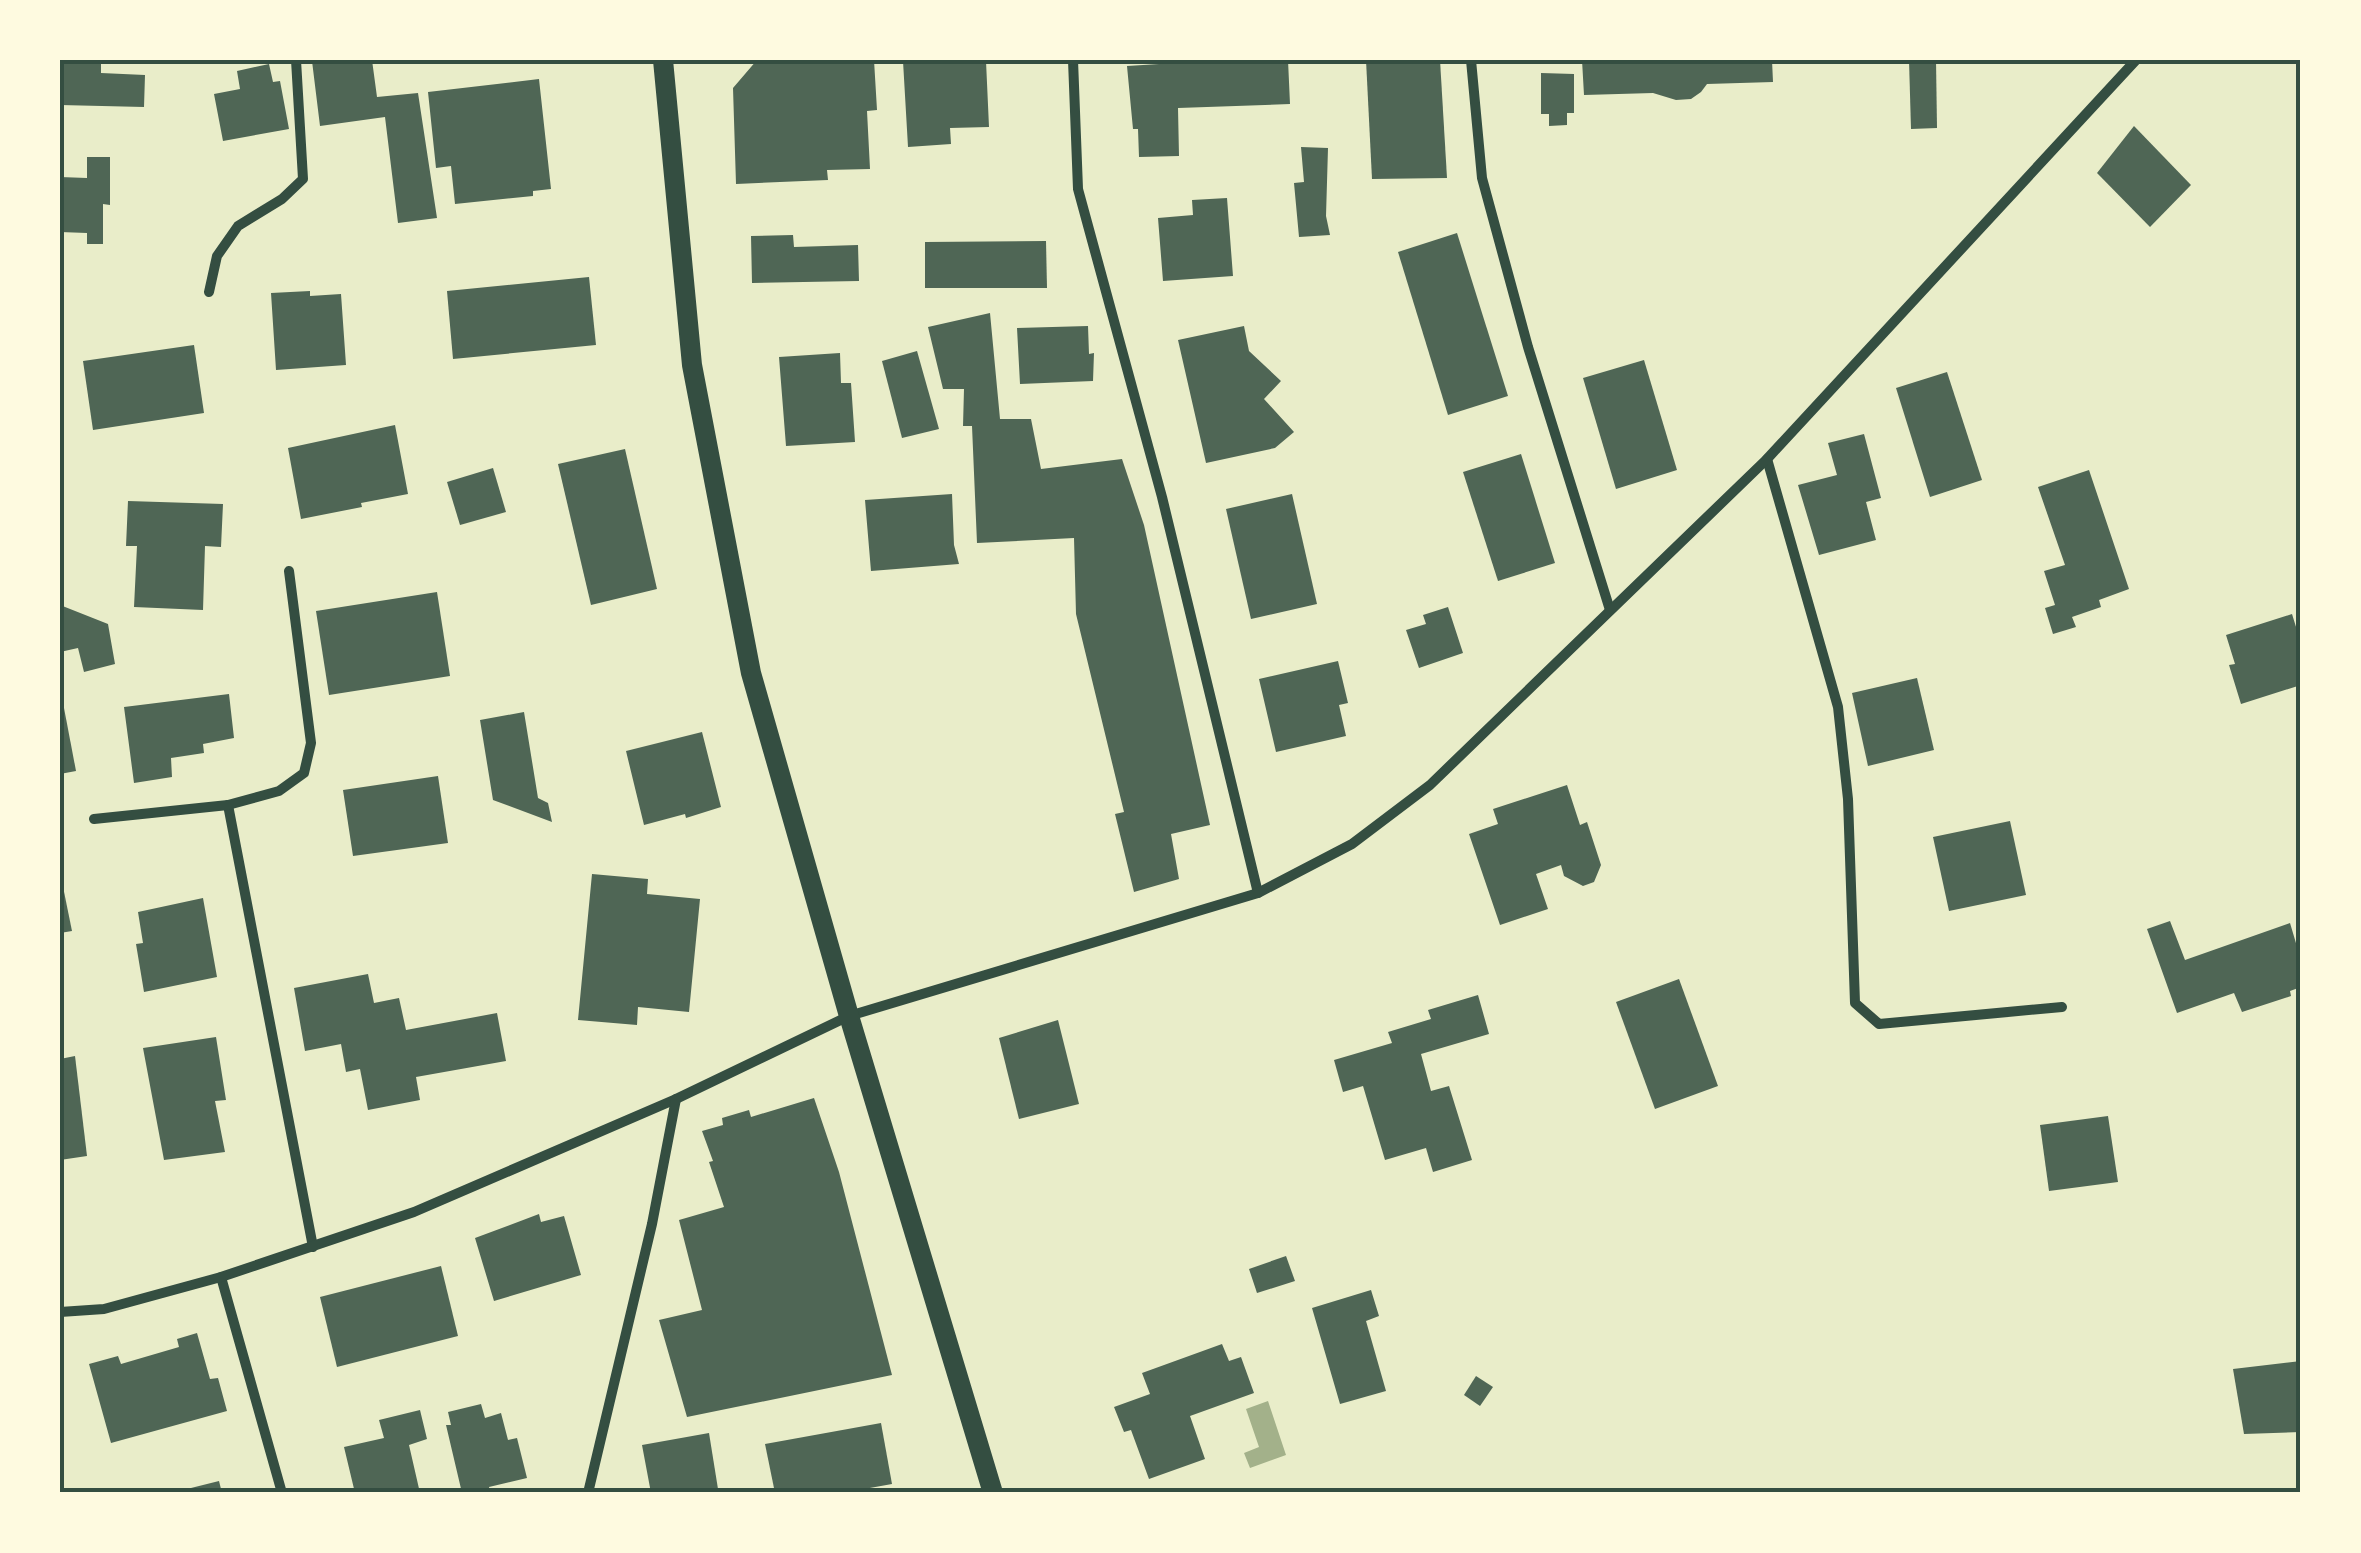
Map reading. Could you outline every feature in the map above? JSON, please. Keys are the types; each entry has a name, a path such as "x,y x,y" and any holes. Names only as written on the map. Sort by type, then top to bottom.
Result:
{"main road":[{"path":"663,60 692,365 751,673 849,1016 993,1493"}],"street":[{"path":"209,292 217,256 238,226 282,199 303,179 296,60"},
{"path":"1073,60 1078,189 1162,497 1258,893"},
{"path":"1470,60 1482,178 1528,346 1610,610"},
{"path":"60,1312 104,1309 222,1277 414,1212 676,1099 849,1016 1258,893 1352,844 1430,786 1767,459 2136,60"},
{"path":"1767,459 1838,707 1848,799 1855,1003 1879,1024 2062,1007"},
{"path":"94,820 228,805 278,791 304,773 312,743 289,572"},
{"path":"228,805 313,1247"},
{"path":"588,1493 652,1224 676,1099"},
{"path":"222,1277 282,1493"}],"shaded area":[{"path":"1268,1401 1286,1455 1250,1468 1244,1453 1259,1447 1246,1409"}],"building":[{"path":"60,60 101,60 101,73 145,75 144,107 60,105"},
{"path":"372,60 377,97 418,93 437,218 398,223 385,117 320,126 312,61"},
{"path":"757,60 874,60 877,110 867,111 870,169 827,170 828,180 736,184 733,88"},
{"path":"1159,60 1288,60 1290,104 1178,108 1179,156 1139,157 1127,66 1159,64"},
{"path":"1366,60 1440,60 1447,178 1372,179"},
{"path":"1582,60 1772,60 1773,82 1707,84 1691,99 1676,100 1653,93 1584,95"},
{"path":"1909,60 1936,60 1937,128 1911,129"},
{"path":"903,61 986,61 989,127 950,128 951,144 908,147"},
{"path":"269,64 273,82 280,81 289,129 223,141 214,94 240,89 237,71"},
{"path":"1541,73 1574,74 1574,113 1567,113 1567,125 1549,126 1549,114 1541,114"},
{"path":"539,79 551,189 533,191 533,196 455,204 451,166 436,168 428,92"},
{"path":"2134,126 2191,185 2150,227 2097,173"},
{"path":"1301,147 1328,148 1326,216 1330,235 1299,237 1294,183 1304,182"},
{"path":"87,157 110,157 110,205 103,204 103,244 87,244 87,233 60,232 60,177 87,178"},
{"path":"1227,198 1233,276 1163,281 1158,218 1193,215 1192,200"},
{"path":"1457,233 1508,396 1448,415 1398,252"},
{"path":"793,235 794,247 858,245 859,281 752,283 751,236"},
{"path":"1046,241 1047,288 925,288 925,242"},
{"path":"589,277 596,345 453,359 447,291"},
{"path":"310,291 310,296 341,294 346,365 276,370 271,293"},
{"path":"990,313 1000,419 1031,419 1041,469 1122,459 1144,525 1210,825 1171,834 1179,879 1134,892 1115,814 1124,812 1076,614 1074,538 977,543 972,426 963,426 964,389 943,389 928,327"},
{"path":"1088,326 1089,354 1094,353 1093,381 1020,384 1017,328"},
{"path":"1244,326 1249,351 1281,381 1264,399 1294,432 1275,448 1206,463 1178,340"},
{"path":"194,345 204,413 93,430 83,361"},
{"path":"917,351 939,429 902,438 882,361"},
{"path":"840,353 841,383 851,383 855,442 786,446 779,357"},
{"path":"1644,360 1677,470 1616,489 1583,378"},
{"path":"1947,372 1982,480 1930,497 1896,388"},
{"path":"395,425 408,494 301,519 288,448"},
{"path":"1864,434 1881,498 1866,502 1876,540 1819,555 1798,485 1837,475 1828,443"},
{"path":"625,449 657,589 591,605 558,464"},
{"path":"1521,454 1555,563 1498,581 1463,472"},
{"path":"493,468 506,512 460,525 447,482"},
{"path":"2089,470 2129,589 2099,600 2101,607 2072,617 2076,627 2053,634 2045,608 2055,605 2044,571 2065,565 2038,487"},
{"path":"952,494 954,545 959,564 871,571 865,500"},
{"path":"1292,494 1317,604 1251,619 1226,509"},
{"path":"128,501 223,504 221,547 205,546 203,610 134,607 137,546 126,546"},
{"path":"437,592 450,676 329,695 316,611"},
{"path":"60,605 108,624 115,664 84,672 78,648 60,652"},
{"path":"1448,607 1463,653 1419,668 1406,630 1426,624 1423,615"},
{"path":"2292,614 2301,643 2301,685 2241,704 2229,665 2235,664 2226,635"},
{"path":"1338,661 1348,703 1339,705 1346,736 1276,752 1259,679"},
{"path":"1917,678 1934,750 1868,766 1852,693"},
{"path":"229,694 234,738 203,744 204,753 171,758 172,777 134,783 124,707"},
{"path":"64,708 76,771 60,774 60,709"},
{"path":"524,712 538,798 548,803 552,822 493,800 480,720"},
{"path":"702,732 721,807 644,825 626,751"},
{"path":"438,776 448,843 353,856 343,790"},
{"path":"1567,785 1580,825 1587,822 1601,865 1594,882 1583,886 1564,876 1561,865 1536,874 1548,909 1500,925 1469,834 1498,824 1493,809"},
{"path":"2010,821 2026,895 1949,911 1933,837"},
{"path":"60,872 72,931 60,933"},
{"path":"592,874 648,879 647,894 700,899 689,1012 638,1007 637,1025 578,1020"},
{"path":"203,898 217,977 144,992 136,944 143,943 138,912"},
{"path":"2170,921 2185,960 2290,923 2301,960 2301,987 2290,991 2291,996 2242,1012 2234,993 2177,1013 2147,929"},
{"path":"368,974 374,1003 399,998 406,1030 497,1013 506,1061 416,1077 420,1100 368,1110 360,1069 346,1072 341,1044 305,1051 294,988"},
{"path":"1679,979 1718,1086 1655,1109 1616,1002"},
{"path":"1478,995 1489,1034 1421,1054 1431,1091 1449,1086 1472,1160 1433,1172 1426,1148 1385,1160 1363,1086 1343,1092 1334,1060 1392,1043 1388,1032 1431,1019 1428,1010"},
{"path":"1058,1020 1079,1104 1019,1119 999,1038"},
{"path":"216,1037 226,1100 215,1101 225,1152 164,1160 143,1048"},
{"path":"75,1056 87,1156 60,1160 60,1059"},
{"path":"814,1098 839,1172 892,1375 687,1417 659,1320 702,1310 679,1220 724,1207 702,1131 723,1125 722,1118 749,1110 751,1117"},
{"path":"2108,1116 2118,1182 2049,1191 2040,1125"},
{"path":"539,1214 541,1222 564,1216 581,1275 494,1301 475,1238"},
{"path":"1286,1256 1295,1281 1257,1293 1249,1269"},
{"path":"441,1266 458,1336 337,1367 320,1297"},
{"path":"1371,1290 1379,1316 1366,1321 1386,1391 1340,1404 1312,1308"},
{"path":"197,1333 210,1379 218,1378 227,1411 111,1443 89,1364 118,1356 121,1364 179,1347 177,1339"},
{"path":"1222,1344 1229,1361 1241,1357 1254,1393 1190,1416 1205,1459 1149,1479 1131,1430 1124,1432 1114,1407 1150,1394 1142,1373"},
{"path":"2301,1361 2301,1432 2244,1434 2233,1369"},
{"path":"1476,1376 1493,1387 1480,1406 1464,1395"},
{"path":"481,1404 485,1418 501,1413 508,1440 517,1438 527,1478 489,1487 490,1493 462,1493 446,1425 451,1425 448,1412"},
{"path":"420,1410 427,1439 409,1445 420,1493 355,1493 344,1447 384,1438 379,1420"},
{"path":"881,1423 892,1484 842,1493 775,1493 765,1444"},
{"path":"709,1433 718,1489 651,1493 642,1445"},
{"path":"219,1481 222,1493 175,1493 175,1492"}]}
